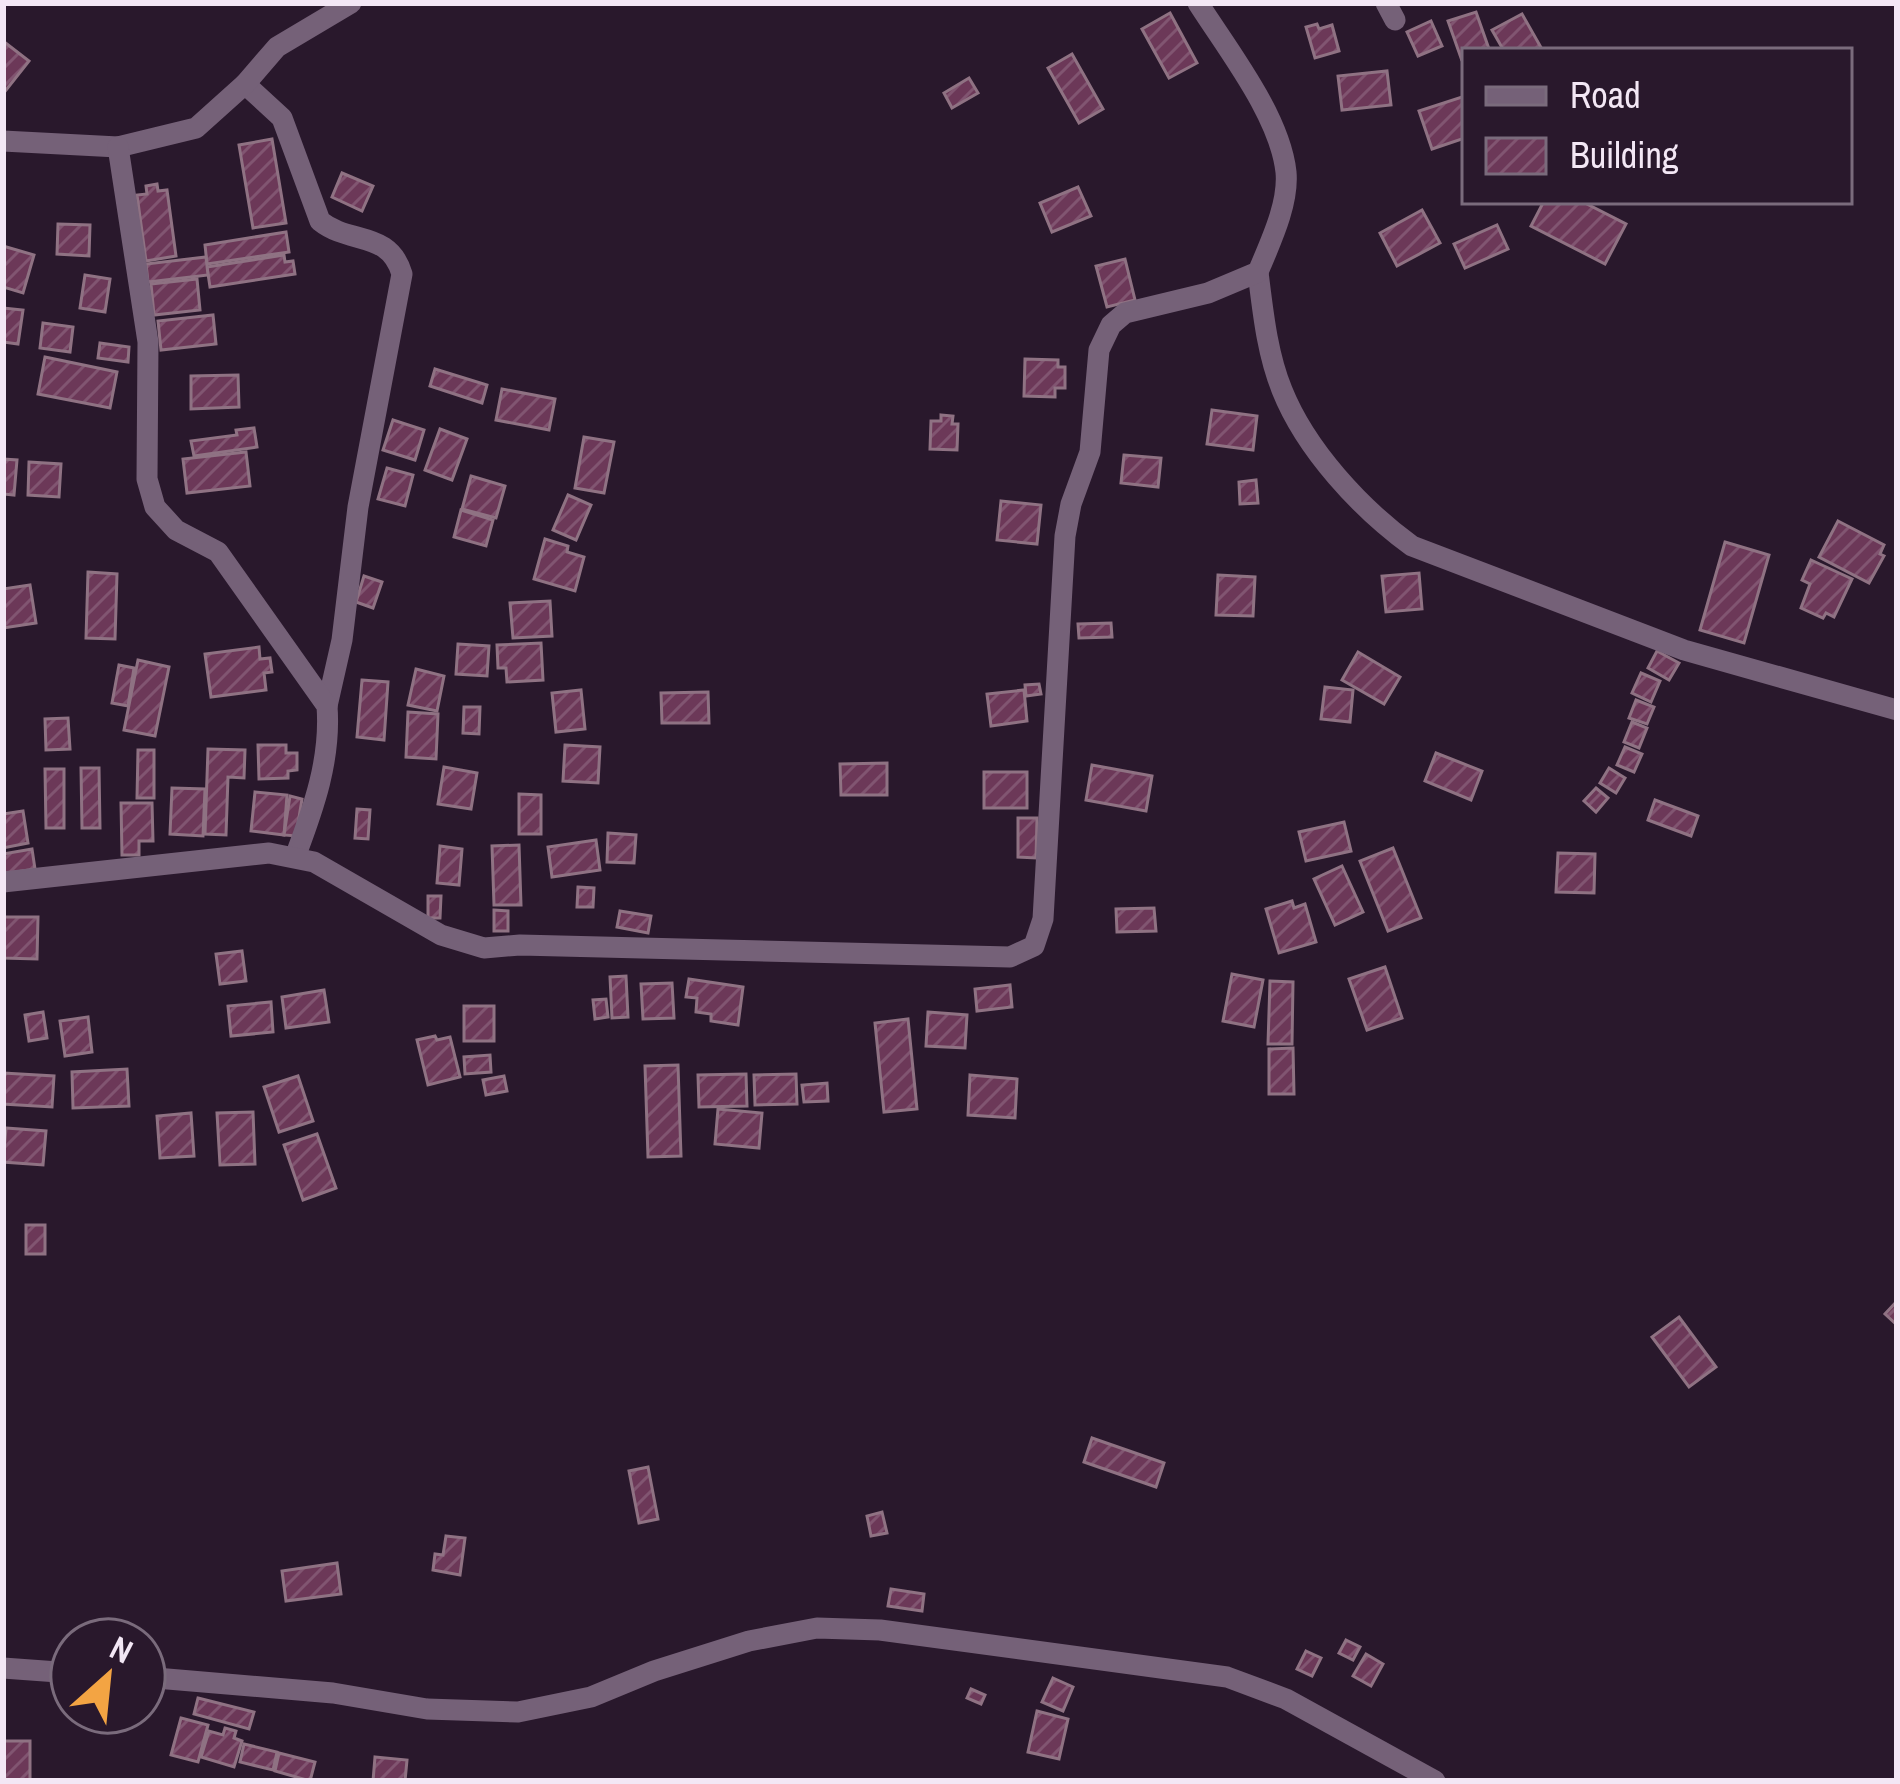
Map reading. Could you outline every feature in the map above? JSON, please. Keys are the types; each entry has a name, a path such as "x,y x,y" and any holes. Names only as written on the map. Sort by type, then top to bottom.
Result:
{"street":[{"path":"3,141 118,147 196,128 278,47 351,3"},
{"path":"1198,3 1264,106 1286,173 1277,227 1258,272 1271,359 1283,394 1309,439 1382,524 1412,546 1684,650 1897,710"},
{"path":"245,84 282,118 320,221 332,230 373,238 388,248 402,274 358,508 342,640 327,706 329,736 295,857"},
{"path":"118,147 148,342 147,479 155,507 163,521 218,552 327,706"},
{"path":"3,882 268,853 314,862 441,935 484,947 1010,957 1034,946 1043,919 1065,536 1071,503 1090,452 1099,350 1111,325 1125,313 1208,293 1258,272"},
{"path":"168,1679 333,1694 427,1709 518,1712 591,1697 749,1641 818,1628 880,1630 1227,1677 1286,1699 1435,1781"},
{"path":"3,1668 48,1671"}],"building":[{"path":"1476,12 1489,48 1462,48 1461,58 1448,21"},
{"path":"1170,13 1197,63 1169,78 1142,29"},
{"path":"1522,14 1541,48 1502,48 1492,30"},
{"path":"1431,21 1442,46 1418,56 1407,32"},
{"path":"1317,24 1319,29 1332,25 1339,51 1315,58 1306,27"},
{"path":"3,41 29,61 3,94"},
{"path":"1072,54 1103,109 1079,123 1048,68"},
{"path":"1387,71 1391,105 1342,110 1338,76"},
{"path":"969,78 978,93 952,108 944,93"},
{"path":"1462,97 1462,139 1432,149 1419,111"},
{"path":"272,139 286,223 253,228 239,145"},
{"path":"342,173 373,186 362,211 332,197"},
{"path":"157,184 158,191 167,190 176,256 146,261 137,195 147,194 146,186"},
{"path":"1078,187 1091,216 1052,232 1040,203"},
{"path":"1542,204 1587,204 1626,224 1605,264 1531,226"},
{"path":"1422,210 1440,243 1397,266 1380,233"},
{"path":"58,224 90,225 89,256 57,254"},
{"path":"1497,225 1508,249 1465,268 1454,244"},
{"path":"286,232 289,252 207,264 205,245"},
{"path":"3,246 34,255 23,293 3,287"},
{"path":"284,255 285,262 293,261 295,274 210,287 207,267"},
{"path":"206,257 208,275 148,282 146,264"},
{"path":"1125,259 1135,300 1107,307 1096,266"},
{"path":"85,275 110,279 105,312 80,308"},
{"path":"197,279 200,310 154,315 151,284"},
{"path":"3,308 23,310 18,344 3,342"},
{"path":"213,315 216,344 161,350 158,321"},
{"path":"43,323 73,327 70,352 40,348"},
{"path":"100,343 129,347 128,362 98,358"},
{"path":"45,357 117,372 110,408 38,394"},
{"path":"1025,359 1058,360 1058,367 1065,367 1065,388 1055,388 1055,397 1024,396"},
{"path":"435,369 487,385 482,403 430,386"},
{"path":"238,375 239,407 191,409 191,376"},
{"path":"502,389 555,399 549,430 496,420"},
{"path":"1212,410 1257,416 1253,450 1207,444"},
{"path":"941,415 953,416 952,424 958,424 957,450 930,449 931,421 941,421"},
{"path":"393,420 424,430 415,460 383,450"},
{"path":"254,428 257,447 194,456 191,441"},
{"path":"440,429 467,439 452,480 425,470"},
{"path":"584,437 614,442 604,493 575,488"},
{"path":"246,452 250,486 187,493 183,459"},
{"path":"1124,455 1161,458 1158,487 1121,483"},
{"path":"3,459 17,460 14,495 3,494"},
{"path":"29,462 61,464 59,497 28,495"},
{"path":"387,468 413,475 405,506 378,499"},
{"path":"471,476 505,486 496,518 462,509"},
{"path":"1256,480 1258,503 1240,504 1239,482"},
{"path":"568,495 591,505 576,540 553,530"},
{"path":"1001,501 1041,505 1037,544 997,540"},
{"path":"461,510 493,520 486,546 454,537"},
{"path":"1838,521 1884,545 1880,554 1884,556 1869,583 1819,557"},
{"path":"545,539 584,557 575,591 534,579"},
{"path":"1725,542 1769,555 1744,643 1700,630"},
{"path":"1811,560 1852,579 1834,617 1826,613 1823,618 1801,608 1810,584 1802,580"},
{"path":"88,572 117,574 115,639 86,638"},
{"path":"1419,573 1422,609 1386,612 1382,576"},
{"path":"1218,575 1255,577 1253,616 1216,615"},
{"path":"364,576 382,582 373,608 356,602"},
{"path":"30,585 36,623 3,628 3,589"},
{"path":"550,601 552,636 513,638 510,603"},
{"path":"1111,623 1112,637 1079,638 1078,624"},
{"path":"541,643 543,680 507,682 506,668 498,668 497,645"},
{"path":"458,644 489,646 487,676 456,674"},
{"path":"259,647 260,659 270,658 272,672 264,673 266,690 211,697 205,654"},
{"path":"1657,651 1679,663 1669,680 1648,668"},
{"path":"1358,652 1400,677 1384,704 1342,680"},
{"path":"138,660 169,667 155,736 124,730"},
{"path":"119,665 134,668 128,706 112,703"},
{"path":"416,669 444,676 437,711 408,705"},
{"path":"1641,673 1660,681 1651,702 1632,693"},
{"path":"362,680 388,682 384,740 357,737"},
{"path":"1039,684 1041,694 1026,696 1025,685"},
{"path":"1325,687 1353,690 1350,722 1321,719"},
{"path":"581,690 585,729 556,732 552,693"},
{"path":"1024,690 1027,721 991,726 987,694"},
{"path":"708,692 709,723 662,723 661,693"},
{"path":"1636,700 1654,707 1647,724 1629,718"},
{"path":"464,707 480,707 479,734 463,733"},
{"path":"408,712 438,714 436,759 406,757"},
{"path":"68,718 70,749 46,750 45,719"},
{"path":"1632,722 1647,728 1639,748 1624,742"},
{"path":"258,745 286,745 286,753 297,753 297,770 288,771 288,778 259,779"},
{"path":"565,745 600,747 598,783 563,781"},
{"path":"1625,747 1642,754 1634,772 1617,765"},
{"path":"208,749 245,750 244,778 228,777 226,835 205,834"},
{"path":"138,750 154,750 154,798 137,798"},
{"path":"1436,753 1482,771 1471,800 1425,781"},
{"path":"887,763 887,795 841,795 840,764"},
{"path":"1092,765 1152,776 1146,811 1086,800"},
{"path":"444,767 477,773 471,809 438,804"},
{"path":"81,768 99,768 100,828 82,828"},
{"path":"1609,768 1625,778 1616,793 1600,783"},
{"path":"45,769 64,769 64,828 46,828"},
{"path":"984,772 1027,772 1027,808 984,808"},
{"path":"172,788 205,789 203,836 170,834"},
{"path":"1596,788 1608,798 1596,812 1584,801"},
{"path":"255,792 287,795 284,835 251,831"},
{"path":"519,794 541,795 541,834 519,834"},
{"path":"290,796 302,799 296,836 284,835"},
{"path":"1655,800 1698,816 1691,836 1648,820"},
{"path":"121,803 152,803 153,841 139,841 139,855 122,855"},
{"path":"357,809 370,810 368,839 355,838"},
{"path":"23,811 28,843 3,848 3,814"},
{"path":"1018,818 1037,818 1036,858 1018,857"},
{"path":"1344,822 1351,851 1306,861 1299,832"},
{"path":"608,833 636,835 634,863 607,862"},
{"path":"596,840 600,870 552,877 548,847"},
{"path":"519,845 521,905 494,905 492,846"},
{"path":"440,846 462,849 459,885 437,883"},
{"path":"1393,848 1421,918 1388,931 1360,861"},
{"path":"32,849 35,869 3,874 3,854"},
{"path":"1558,853 1595,854 1594,893 1556,892"},
{"path":"1342,866 1363,912 1335,925 1314,879"},
{"path":"578,887 594,888 593,907 577,907"},
{"path":"428,896 441,896 440,918 428,918"},
{"path":"1292,901 1294,908 1305,904 1316,942 1279,953 1266,909"},
{"path":"1154,908 1156,931 1117,932 1116,909"},
{"path":"494,910 508,911 508,931 494,931"},
{"path":"620,911 651,916 648,933 617,927"},
{"path":"3,917 38,917 37,959 3,958"},
{"path":"242,951 246,981 220,984 216,954"},
{"path":"1385,967 1402,1018 1367,1030 1349,979"},
{"path":"1232,974 1263,980 1254,1027 1223,1021"},
{"path":"626,976 628,1017 612,1018 610,977"},
{"path":"689,979 743,987 738,1025 711,1021 711,1014 696,1012 697,998 686,997"},
{"path":"1270,981 1293,982 1292,1044 1268,1044"},
{"path":"672,983 674,1018 643,1019 641,984"},
{"path":"1010,985 1012,1007 977,1011 975,989"},
{"path":"324,990 329,1022 286,1028 282,997"},
{"path":"606,999 608,1017 595,1019 593,1000"},
{"path":"271,1002 273,1032 231,1036 228,1006"},
{"path":"464,1006 494,1006 494,1041 464,1041"},
{"path":"43,1012 47,1038 29,1041 25,1015"},
{"path":"928,1012 967,1015 965,1048 926,1046"},
{"path":"88,1017 92,1052 65,1056 60,1021"},
{"path":"908,1019 917,1109 884,1112 875,1023"},
{"path":"435,1036 437,1040 450,1037 460,1077 428,1085 417,1040"},
{"path":"1293,1048 1294,1094 1269,1094 1269,1049"},
{"path":"490,1055 491,1072 465,1074 464,1057"},
{"path":"678,1065 681,1156 648,1157 645,1066"},
{"path":"127,1069 129,1106 73,1108 72,1072"},
{"path":"3,1073 54,1076 52,1107 3,1104"},
{"path":"746,1074 747,1106 699,1107 698,1075"},
{"path":"796,1074 797,1104 755,1105 754,1075"},
{"path":"970,1075 1017,1079 1015,1118 968,1115"},
{"path":"298,1076 313,1121 279,1132 264,1087"},
{"path":"504,1076 507,1091 486,1095 483,1080"},
{"path":"827,1083 828,1101 804,1102 802,1085"},
{"path":"718,1109 762,1113 759,1148 715,1144"},
{"path":"253,1112 255,1164 220,1165 217,1113"},
{"path":"191,1113 194,1156 160,1158 157,1116"},
{"path":"6,1128 46,1131 43,1165 3,1162"},
{"path":"317,1134 336,1188 303,1200 284,1145"},
{"path":"26,1225 45,1225 45,1254 26,1254"},
{"path":"1897,1301 1897,1325 1885,1314"},
{"path":"1679,1317 1716,1367 1689,1387 1652,1337"},
{"path":"1092,1438 1164,1463 1156,1487 1084,1462"},
{"path":"648,1467 658,1519 639,1523 629,1471"},
{"path":"882,1512 887,1533 871,1536 867,1516"},
{"path":"446,1536 465,1538 460,1575 433,1570 435,1554 443,1555"},
{"path":"337,1563 341,1594 286,1601 282,1571"},
{"path":"891,1589 924,1594 922,1611 888,1606"},
{"path":"1346,1640 1360,1647 1353,1660 1339,1653"},
{"path":"1306,1651 1321,1658 1312,1676 1297,1669"},
{"path":"1366,1654 1383,1664 1371,1686 1353,1676"},
{"path":"1053,1678 1073,1687 1063,1711 1042,1702"},
{"path":"971,1689 985,1695 981,1704 967,1698"},
{"path":"198,1698 254,1712 249,1729 194,1714"},
{"path":"1037,1711 1068,1719 1059,1759 1028,1752"},
{"path":"181,1718 208,1725 198,1762 171,1755"},
{"path":"225,1728 236,1731 234,1738 242,1741 234,1767 201,1757 209,1731 223,1735"},
{"path":"3,1741 30,1741 30,1781 3,1781"},
{"path":"244,1744 277,1752 273,1770 240,1762"},
{"path":"279,1753 315,1762 310,1781 275,1771"},
{"path":"375,1757 407,1760 405,1781 373,1781"}]}
